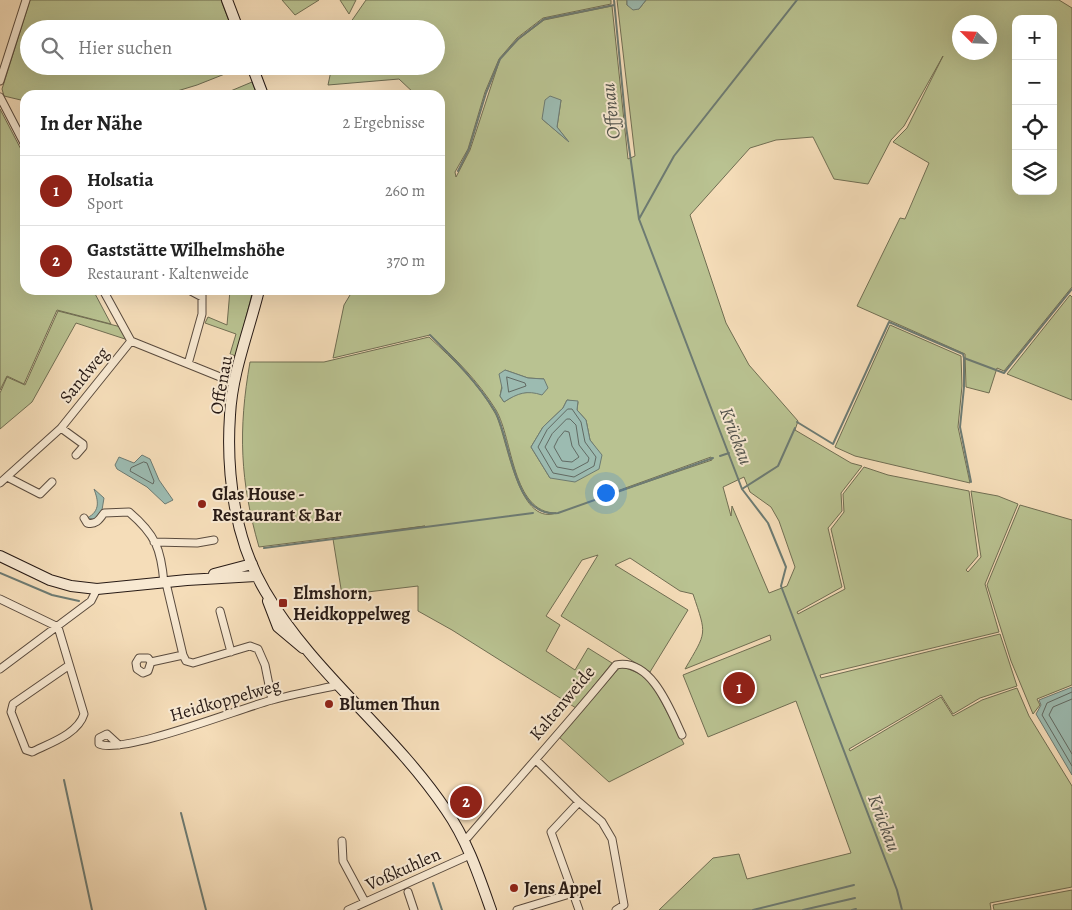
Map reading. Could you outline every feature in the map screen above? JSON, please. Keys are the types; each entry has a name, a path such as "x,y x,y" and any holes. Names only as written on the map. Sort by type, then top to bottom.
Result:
{"main road":[{"path":"227,0 235,20"},
{"path":"255,75 261,90"},
{"name":"Offenau","path":"252,564 244,542 233,488 230,415 234,383 258,295"},
{"path":"0,556 50,580 71,586 97,589 188,580 257,576"},
{"path":"188,580 252,564 266,592 311,654 420,775 447,810 463,839 491,910"}],"street":[{"path":"0,81 26,0"},
{"path":"0,97 20,135"},
{"path":"106,295 131,341 234,383"},
{"path":"188,364 202,314 202,295"},
{"name":"Sandweg","path":"0,483 60,428 131,341"},
{"name":"Sandweg","path":"60,428 83,444 83,448 76,455"},
{"path":"7,477 40,494 52,482"},
{"path":"84,518 87,523 93,524 98,522 104,513 129,512 149,531 161,554 165,583 186,661 193,662 250,646 258,649 265,665 272,700"},
{"path":"154,542 198,544 214,540"},
{"path":"0,669 91,601 97,589"},
{"path":"0,599 58,627 68,666 84,714 81,724 32,752 26,750 10,712 13,704 68,666"},
{"path":"220,612 231,652"},
{"path":"151,662 183,654"},
{"name":"Kaltenweide","path":"463,839 468,837 536,760 616,665 626,663 645,673 655,683 682,735"},
{"name":"Heidkoppelweg","path":"119,745 198,724 272,700 339,685"},
{"path":"536,760 602,822 612,839 624,905 616,910"},
{"path":"579,802 551,832 579,910"},
{"path":"342,841 343,861 365,902"},
{"name":"Voßkuhlen","path":"348,910 470,855"},
{"path":"408,892 414,910"},
{"path":"517,910 573,893"}],"green space":[{"path":"30,0 221,0 229,20 24,20"},
{"path":"282,0 319,0 295,15"},
{"path":"340,0 356,0 349,14"},
{"path":"366,0 611,0 611,4 543,18 517,38 499,59 485,92 468,149 455,172 456,177 470,150 500,59 519,39 544,20 612,6 628,159 635,156 617,0 627,0 627,5 639,9 646,0 1059,0 1072,8 1072,287 1004,371 997,368 989,393 966,387 965,354 857,306 900,218 905,219 929,163 893,142 907,128 943,56 904,126 891,140 868,184 834,179 813,137 776,140 750,148 690,215 726,323 749,365 798,421 795,430 851,463 862,466 841,493 842,511 828,528 842,587 797,612 798,614 845,589 831,529 844,512 843,494 864,467 888,475 969,491 978,556 966,570 968,572 981,557 971,491 998,496 1018,504 985,584 999,632 820,675 821,678 1000,634 1017,686 980,698 953,714 941,695 849,749 850,751 941,697 953,716 982,700 1017,688 1029,716 1072,786 1072,887 990,903 991,910 659,910 713,858 739,854 747,879 851,853 796,701 708,737 683,675 771,640 770,635 685,669 698,647 702,633 701,618 693,594 680,591 630,558 615,565 688,610 650,672 561,616 598,555 582,560 546,616 560,625 546,651 575,670 588,648 612,663 576,708 452,630 418,611 418,586 342,595 333,539 425,526 259,547 248,500 243,455 244,410 250,362 324,362 429,337 473,382 495,413 515,476 532,506 543,514 556,513 541,510 530,501 522,488 516,472 502,423 496,410 466,370 430,335 333,358 344,305 350,295 445,295 445,90 411,90 399,79 328,85 330,75 445,75 445,20 352,20","holes":["561,100 557,127 567,140 542,119","505,370 528,378 544,379 531,391 516,394 504,402 500,396","567,400 578,402 577,410 586,420 590,440 601,455 550,478 531,447 543,427 563,408","711,457 712,460 617,492 617,491","744,477 750,492 771,507 779,521 795,567 787,586 769,593 732,506 731,516 723,487"]},
{"path":"20,32 20,75 222,75 180,90 20,90 20,100 4,96 2,89"},
{"path":"252,82 255,90 233,90"},
{"path":"0,109 20,147 20,295 96,295 111,324 57,310 24,384 7,376 0,390"},
{"path":"230,295 252,295 236,356 230,354 236,334 205,323 208,317 227,325"},
{"path":"1070,295 1072,297 1072,400 1007,374"},
{"path":"58,311 121,327 127,337 125,339 76,323 32,402 0,429 0,393 7,377 25,385"},
{"path":"890,325 961,356 962,386 958,427 970,483 855,456 835,447"},
{"path":"1020,505 1072,520 1072,685 1037,699 1040,705 1033,714 1011,661 987,585"},
{"path":"621,666 643,675 652,684 684,744 609,782 559,737"},
{"path":"1072,890 1072,910 994,910 993,905"}],"water":[{"path":"627,0 646,0 639,9 633,10 627,5"},
{"path":"550,96 561,100 557,127 569,142 542,119 545,100"},
{"path":"505,370 528,378 544,379 548,388 542,395 523,393 504,402 500,396 502,388 499,374"},
{"path":"567,400 578,401 577,410 586,420 590,440 602,455 599,469 575,482 550,478 531,447 543,427 563,408"},
{"path":"142,455 150,459 159,480 173,500 165,504 147,487 117,469 115,465 119,457 134,463"},
{"path":"94,489 104,498 102,510 95,519 87,518 95,512 97,505"},
{"path":"1072,687 1072,775 1036,714 1041,705 1039,700"}],"waterway":[{"name":"Offenau","path":"614,0 626,126 639,219"},
{"name":"Krückau","path":"797,0 674,156 639,219 742,489 768,523 786,567 781,586 897,890 902,910"},
{"path":"458,171 469,149 486,93 500,59 518,39 544,19 614,5"},
{"path":"797,422 833,444 889,322 963,354 964,358 1004,373 1072,289"},
{"path":"430,335 488,400 500,423 515,474 522,490 531,503 543,511 558,513 713,458"},
{"path":"964,358 964,387 960,427 971,482"},
{"path":"742,489 778,466 795,428"},
{"path":"720,456 729,453"},
{"path":"264,548 533,513"},
{"path":"0,573 52,595 79,601"},
{"path":"64,780 92,910"},
{"path":"181,813 206,910"},
{"path":"433,883 442,910"},
{"path":"753,910 854,885"},
{"path":"803,910 855,898"},
{"path":"852,910 856,909"}],"place":[{"name":"Glas House - Restaurant & Bar","path":"202,504"},
{"name":"Elmshorn, Heidkoppelweg","path":"283,603"},
{"name":"Holsatia","path":"739,688"},
{"name":"Blumen Thun","path":"329,704"},
{"name":"Gaststätte Wilhelmshöhe","path":"466,802"},
{"name":"Jens Appel","path":"514,888"}]}
